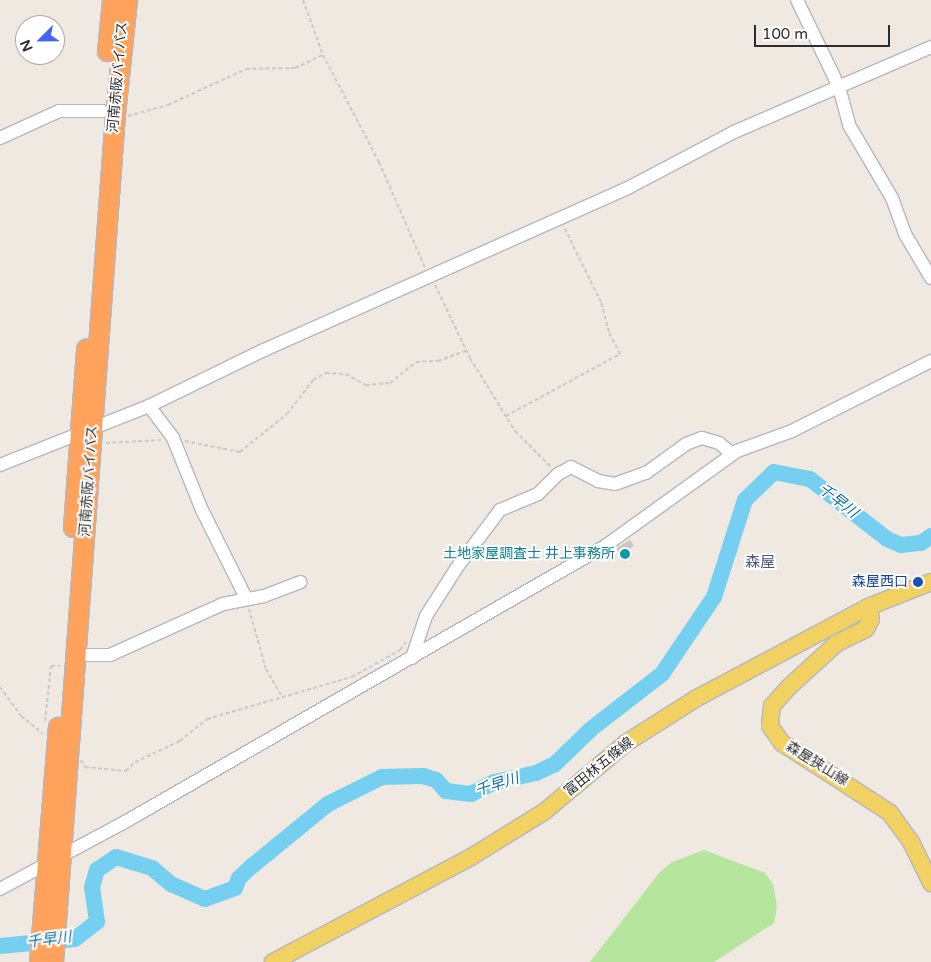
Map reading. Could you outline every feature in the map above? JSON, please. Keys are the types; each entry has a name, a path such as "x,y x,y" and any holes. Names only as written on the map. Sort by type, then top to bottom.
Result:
{"highway":[{"name":"河南赤阪バイパス","path":"49,962 50,918 46,865 69,661 87,436 109,113 112,0"},
{"name":"河南赤阪バイパス","path":"109,113 127,0"},
{"name":"河南赤阪バイパス","path":"50,918 63,855 69,661"}],"main road":[{"name":"富田林五條線","path":"273,962 471,857 544,812 626,743 695,699 868,607 931,582"},
{"name":"森屋狭山線","path":"868,607 871,619 866,629 837,643 789,687 772,706 770,726 782,742 890,813 912,842 931,883"}],"street":[{"path":"797,0 839,87 849,125 892,198 905,234 931,278"},
{"path":"0,465 51,442 87,436 430,275 560,219 734,132 931,47"},
{"path":"0,138 59,111 109,113"},
{"path":"0,890 412,658 632,530 732,454 792,431 931,360"},
{"path":"149,406 173,438 202,510 246,598"},
{"path":"412,658 426,616 458,566 500,510 538,494 558,474 571,467 598,481 622,483 646,473 686,444 702,438 719,443 732,454"},
{"path":"69,661 110,655 223,604 264,596 300,582"}],"path":[{"path":"303,0 323,55 379,162 466,351 506,416 534,453 558,474"},
{"path":"109,113 144,114 246,69 295,68 323,55"},
{"path":"506,416 620,354 608,332 601,302 560,219"},
{"path":"87,436 173,438 240,452 287,414 313,380 326,373 346,374 366,385 390,383 416,362 438,361 466,351"},
{"path":"246,598 266,669 282,697"},
{"path":"81,759 86,767 126,770 135,762 180,741 207,719 352,676 400,650 410,636"},
{"path":"0,687 21,716 43,734 51,666 69,661"}],"green space":[{"path":"704,850 765,873 773,884 777,907 774,923 714,962 590,962 659,873 672,862"}],"building":[{"name":"土地家屋調査士 井上事務所","path":"630,540 634,546 627,550 632,558 624,562 616,548"}],"waterway":[{"name":"千早川","path":"0,946 75,939 97,922 92,887 97,870 116,857 152,868 171,884 205,899 235,888 239,878 252,866 328,804 382,777 423,776 436,780 446,791 471,794 495,782 536,773 555,764 591,729 662,674 714,597 745,500 774,472 810,479 887,539 901,545 921,543 931,536"}],"place":[{"name":"土地家屋調査士 井上事務所","path":"625,554"},
{"name":"森屋西口","path":"918,582"}],"district":[{"name":"森屋","path":"760,563"}]}
